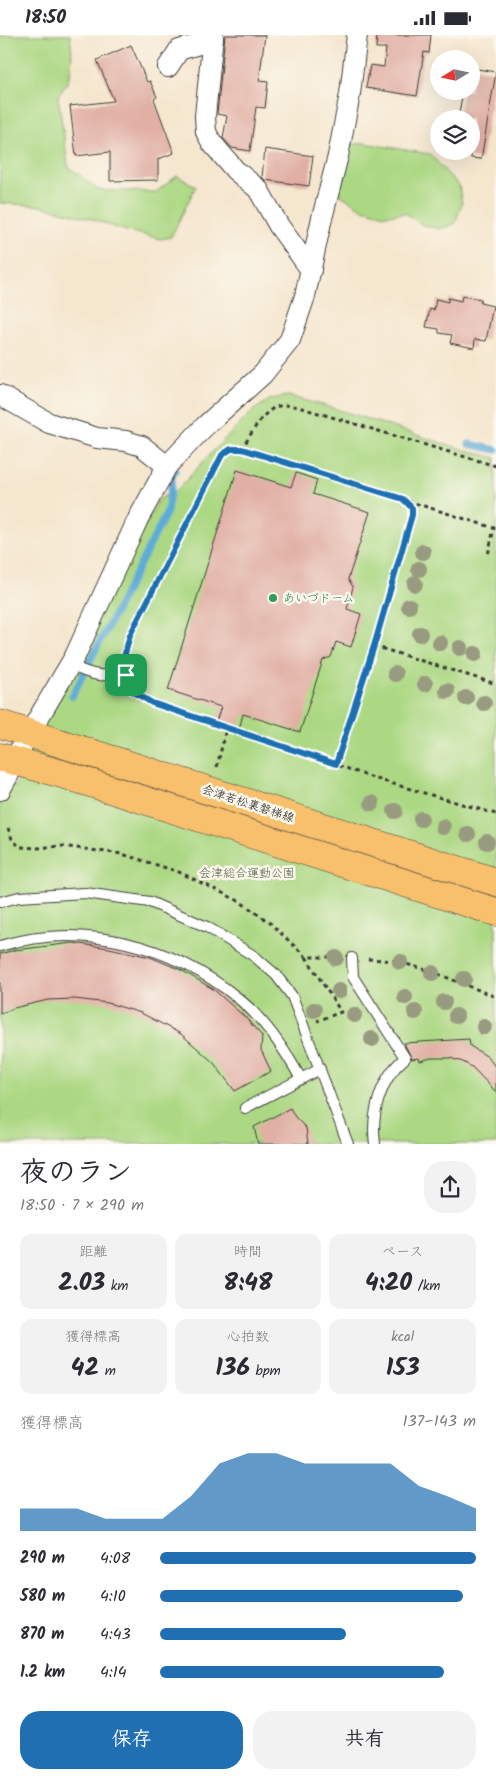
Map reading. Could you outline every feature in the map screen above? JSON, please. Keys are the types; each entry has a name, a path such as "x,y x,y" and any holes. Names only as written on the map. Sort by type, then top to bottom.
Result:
{"main road":[{"name":"会津若松裏磐梯線","path":"0,725 496,882"},
{"path":"6,759 62,774 496,912"}],"street":[{"path":"0,790 9,775 6,759 28,733 70,665 138,519 167,466 205,426 263,375 290,340 305,296 338,155 350,94 357,35"},
{"path":"168,67 179,50 213,37 204,116 206,132 212,143 235,169 258,189 280,226 311,269"},
{"path":"0,395 49,423 98,438 126,441 142,446 167,466"}],"lane":[{"path":"70,665 91,675 103,677 126,675"},
{"path":"0,902 19,897 84,893 150,902 207,927 254,956 276,975 292,996 305,1026 348,1144"},
{"path":"0,945 32,939 65,936 98,937 154,951 184,962 204,973 240,999 287,1053 301,1079"},
{"path":"352,958 353,977 405,1057 398,1063 384,1085 375,1113 373,1131 375,1144"},
{"path":"245,1108 320,1069"}],"path":[{"path":"242,449 258,422 276,407 293,406 496,465"},
{"path":"488,555 494,528 242,449 231,449 222,455 130,635 123,661 129,689 152,703 374,778 496,814"},
{"path":"336,764 374,646 412,515 412,508 403,499"},
{"path":"374,646 496,684"},
{"path":"216,772 226,729"},
{"path":"8,829 12,839 20,847 61,846 122,854 179,872 239,901 268,922 306,957 341,1012 305,1026"},
{"path":"306,957 396,961 496,997"}],"green space":[{"path":"0,35 70,35 72,52 70,75 58,96 68,166 98,190 156,192 177,176 196,186 171,237 161,239 123,230 92,219 41,206 0,203"},
{"path":"364,143 430,154 430,160 435,160 459,186 462,203 455,224 439,229 423,225 405,213 385,215 363,209 339,194 337,185 349,145"},
{"name":"会津総合運動公園","path":"288,396 341,410 444,444 496,458 496,1144 0,1144 0,783 15,787 53,698 159,499 178,489 255,409 271,399"}],"building":[{"path":"225,35 265,35 259,81 268,82 265,108 256,107 250,151 232,148 223,138 227,116 217,114"},
{"path":"377,35 431,35 429,53 424,52 417,96 366,88 370,65 384,67 386,48 376,48"},
{"path":"131,45 147,82 150,81 157,97 154,99 174,153 158,159 158,180 110,181 110,152 76,156 70,106 114,101 97,60"},
{"path":"480,69 496,72 481,159 480,110 460,110 461,100 480,100"},
{"path":"265,149 313,156 309,186 265,180 262,177"},
{"path":"462,296 481,299 480,303 493,306 486,341 475,339 474,348 450,343 452,335 439,333 439,329 426,327 430,309 434,310 436,299 448,302 448,298 461,301"},
{"name":"あいづドーム","path":"237,470 291,487 296,473 317,480 313,494 370,512 348,579 353,587 347,609 361,614 351,647 336,642 331,657 323,660 300,732 243,714 239,730 215,724 221,707 168,690"},
{"path":"73,943 109,948 150,957 181,970 213,989 246,1018 262,1036 261,1050 271,1071 235,1091 213,1062 181,1034 141,1013 108,1003 75,999 48,1000 14,1008 0,1014 0,954 15,950"},
{"path":"469,1039 470,1046 488,1057 496,1068 496,1092 472,1067 463,1062 450,1058 431,1058 420,1061 419,1058 412,1059 404,1043"},
{"path":"290,1108 295,1117 306,1128 308,1144 258,1144 254,1127"}],"waterway":[{"path":"469,444 496,450"},
{"path":"72,696 167,512 173,473 175,471"}],"place":[{"name":"あいづドーム","path":"273,598"}],"route":[{"path":"231,449 242,449 403,499 412,508 412,515 374,646 336,764 152,703 129,689 126,675 123,661 130,635 222,455 231,449"}]}
